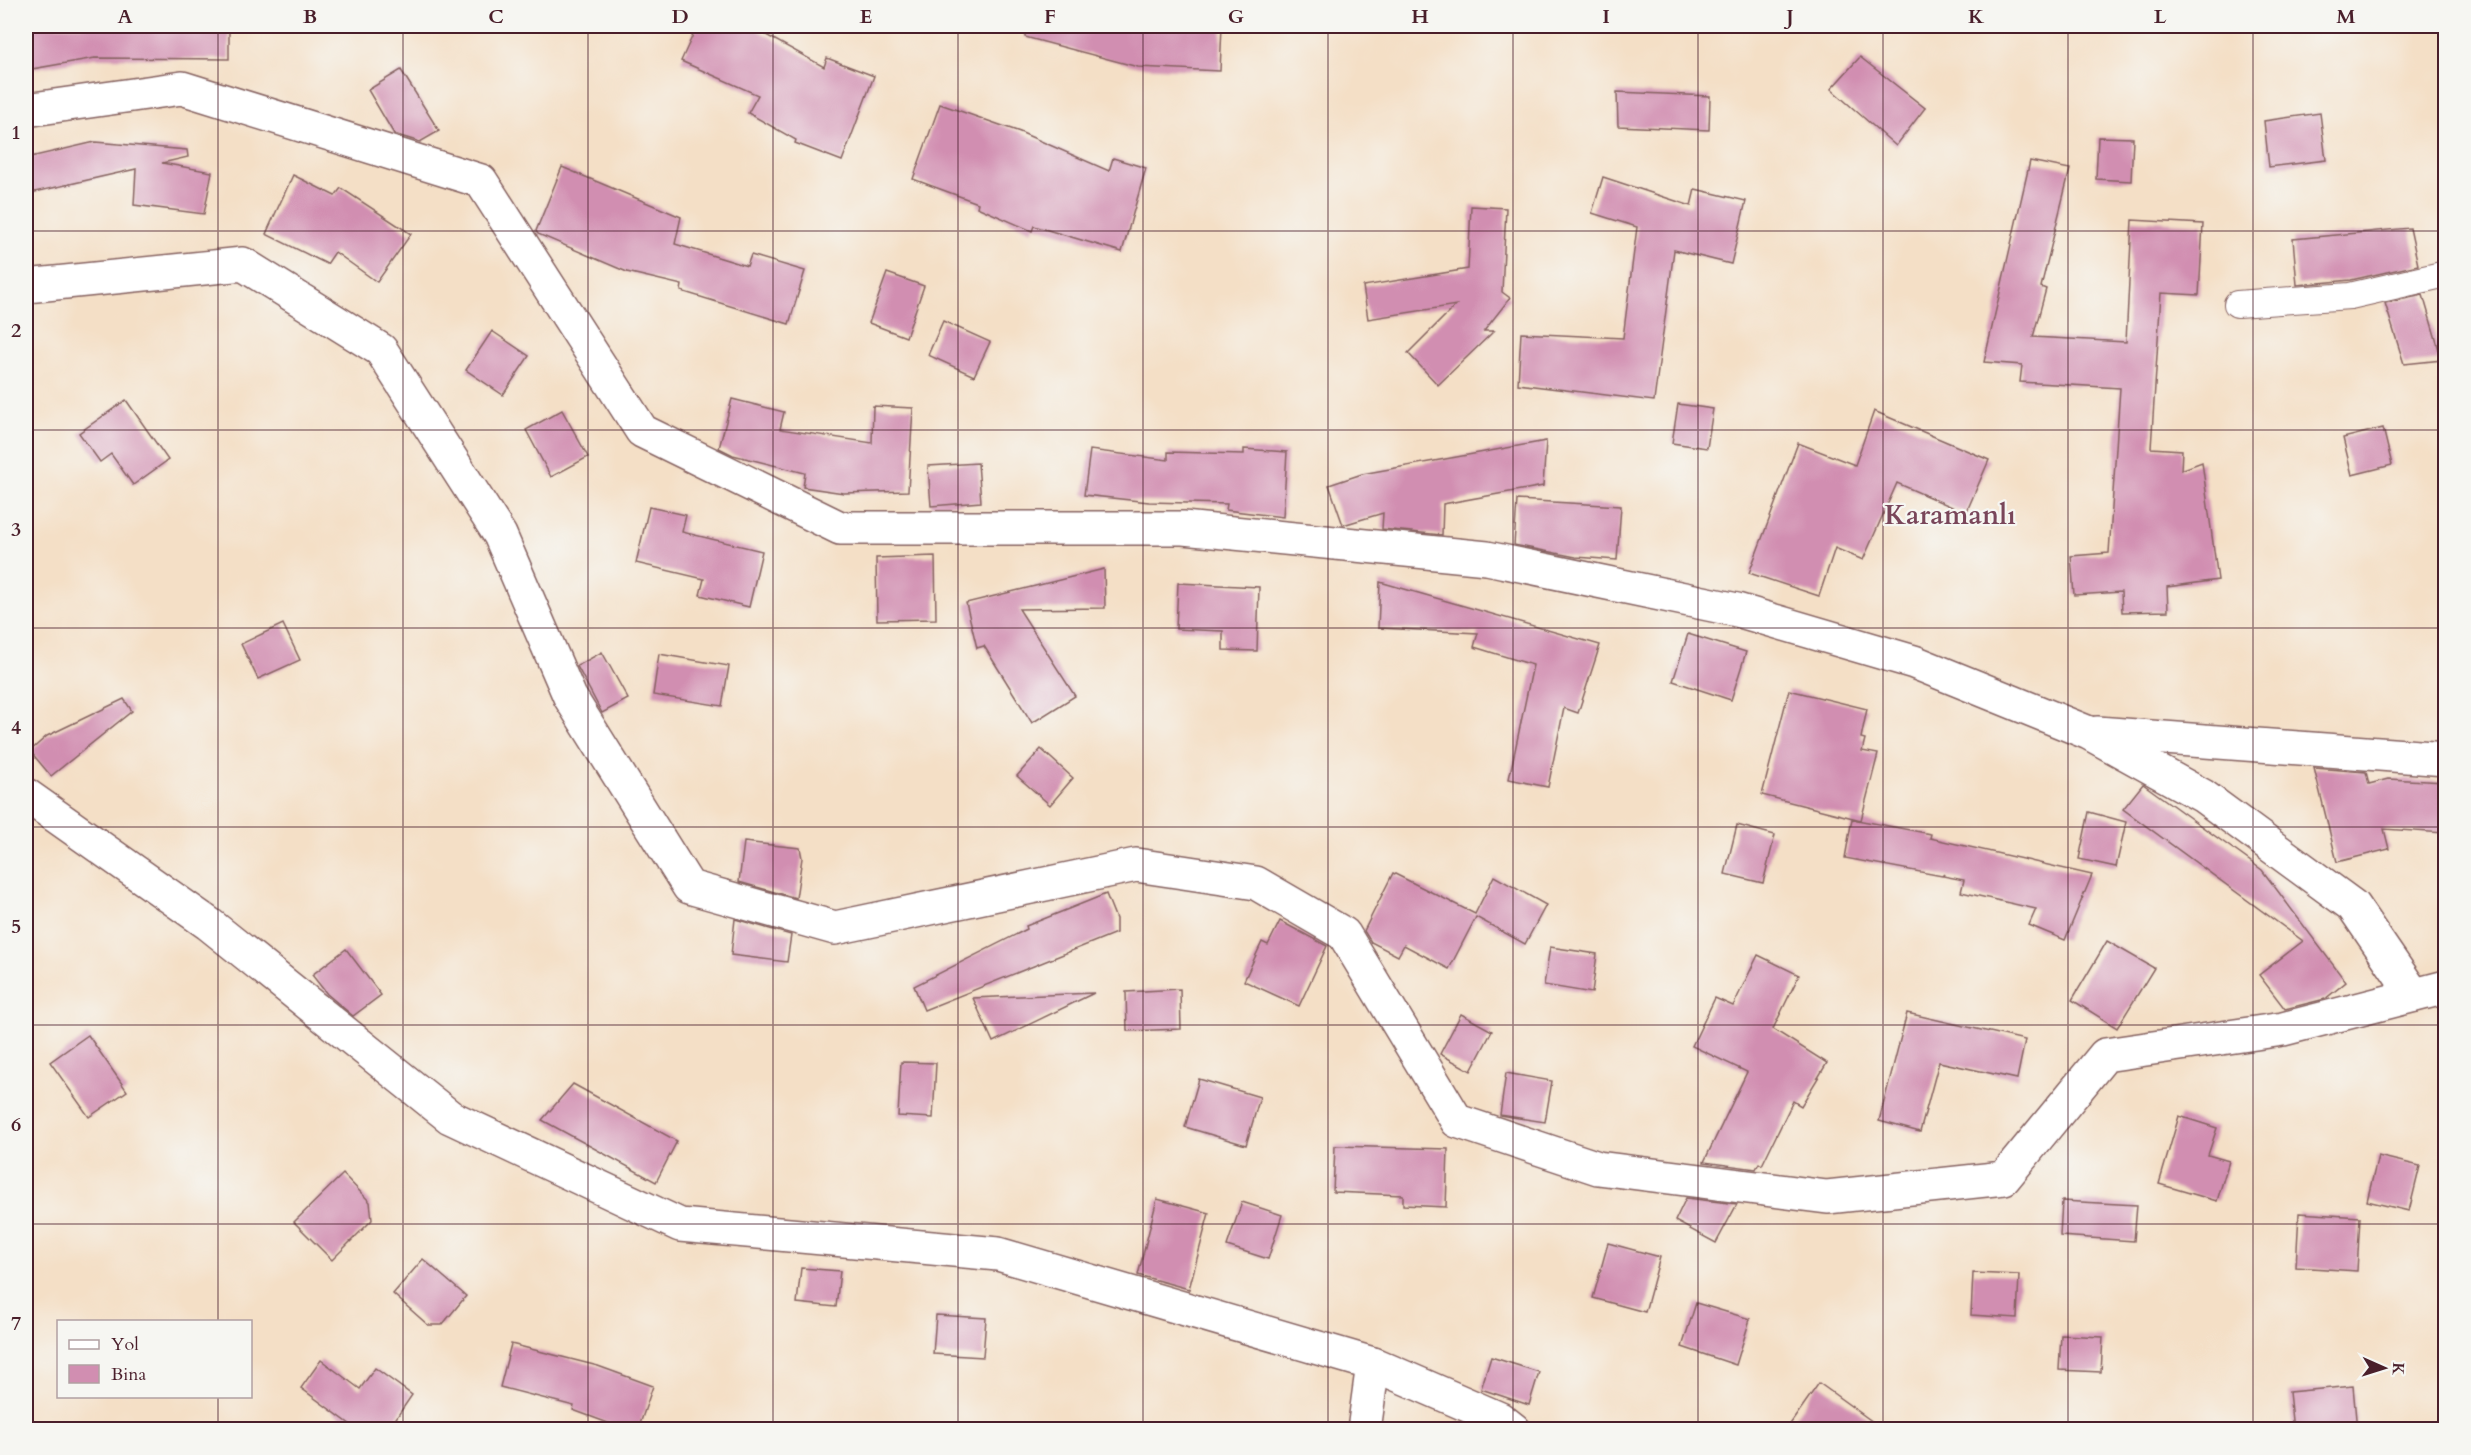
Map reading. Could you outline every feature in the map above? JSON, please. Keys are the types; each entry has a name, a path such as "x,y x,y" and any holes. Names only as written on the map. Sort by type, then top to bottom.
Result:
{"street":[{"path":"26,110 182,87 481,181 642,431 840,528 1184,528 1487,558 1737,610 1914,662 2089,732 2203,796 2353,906 2414,995"},
{"path":"26,286 243,264 381,350 500,535 570,697 689,887 835,928 1136,865 1256,883 1344,934 1457,1121 1598,1168 1827,1197 2004,1178 2105,1055 2283,1029 2445,987"},
{"path":"2089,732 2445,759"},
{"path":"26,795 209,924 450,1116 680,1225 998,1254 1373,1364 1500,1419 1514,1430"},
{"path":"1364,1430 1373,1364"}],"lane":[{"path":"2236,304 2350,296 2445,274"}],"building":[{"path":"26,26 229,26 229,59 95,58 26,70"},
{"path":"697,26 750,26 824,67 827,58 874,76 842,161 795,143 796,140 748,113 758,95 681,61"},
{"path":"1026,26 1222,26 1220,71 1138,67 1025,37"},
{"path":"1860,57 1925,108 1896,146 1831,89"},
{"path":"401,70 439,131 420,142 394,134 368,90"},
{"path":"1617,92 1710,96 1709,130 1618,126"},
{"path":"940,104 1020,132 1109,171 1113,158 1146,168 1122,252 1034,226 1032,231 977,207 978,203 913,179"},
{"path":"2320,113 2326,160 2269,167 2264,121"},
{"path":"2098,137 2133,138 2131,181 2096,179"},
{"path":"95,142 187,150 188,157 162,163 212,172 204,214 134,205 136,169 26,194 26,158"},
{"path":"2030,161 2070,169 2041,287 2046,289 2033,337 2126,342 2132,220 2203,224 2199,295 2161,293 2151,448 2182,450 2181,470 2202,462 2218,580 2167,587 2168,611 2122,612 2121,592 2074,595 2071,556 2109,553 2120,388 2020,382 2022,365 1984,362"},
{"path":"562,167 681,217 675,244 747,266 751,255 805,271 789,324 681,291 682,285 627,272 538,234 536,231"},
{"path":"293,175 335,196 341,188 411,234 377,282 335,252 327,264 266,234"},
{"path":"1603,177 1691,206 1695,189 1746,201 1731,264 1674,250 1654,401 1518,384 1521,333 1623,338 1637,227 1592,213"},
{"path":"1471,206 1506,208 1502,292 1510,298 1484,331 1494,331 1438,385 1408,353 1456,305 1368,319 1363,286 1468,269"},
{"path":"2410,228 2418,265 2351,280 2297,285 2293,239"},
{"path":"887,273 924,286 906,337 869,323"},
{"path":"2423,295 2442,360 2404,364 2385,303"},
{"path":"943,321 990,342 974,376 928,355"},
{"path":"492,331 529,356 503,395 466,370"},
{"path":"732,399 784,412 780,429 872,443 873,406 913,408 908,491 844,493 803,487 805,473 733,455 719,448"},
{"path":"126,400 168,460 133,485 111,454 100,462 79,433"},
{"path":"1678,404 1713,409 1707,448 1672,443"},
{"path":"562,410 588,457 551,477 526,430"},
{"path":"1874,411 1989,460 1966,513 1897,483 1863,560 1835,548 1819,596 1749,573 1798,443 1855,465"},
{"path":"2383,428 2392,465 2352,475 2343,438"},
{"path":"1546,441 1543,486 1443,504 1442,535 1382,529 1383,513 1343,525 1329,485 1362,474"},
{"path":"1244,449 1287,452 1283,517 1226,510 1227,504 1149,502 1084,495 1090,450 1168,460 1168,452 1244,454"},
{"path":"978,463 981,502 931,506 928,466"},
{"path":"1517,500 1621,506 1617,560 1576,557 1514,545"},
{"path":"649,507 686,515 682,532 762,551 749,607 700,595 704,579 636,563"},
{"path":"935,556 936,619 877,620 876,558"},
{"path":"1104,569 1105,608 1019,609 1075,696 1032,723 984,646 977,648 966,603"},
{"path":"1380,582 1600,645 1578,713 1564,708 1548,787 1509,779 1533,665 1474,647 1478,633 1378,628"},
{"path":"1178,583 1259,587 1257,651 1223,650 1223,631 1176,629"},
{"path":"283,624 300,660 258,679 241,644"},
{"path":"1688,634 1746,652 1731,700 1673,681"},
{"path":"602,652 628,699 602,713 577,666"},
{"path":"659,654 729,666 722,706 653,695"},
{"path":"1789,690 1867,709 1861,738 1865,739 1862,751 1878,754 1861,820 1762,795"},
{"path":"124,699 132,711 51,776 30,751 47,736"},
{"path":"1041,749 1073,778 1050,805 1017,776"},
{"path":"2314,768 2366,772 2369,784 2388,779 2445,782 2445,833 2384,829 2389,849 2337,862"},
{"path":"2143,784 2262,870 2346,982 2325,999 2285,1009 2259,975 2303,941 2123,809"},
{"path":"2089,812 2126,822 2116,867 2079,859"},
{"path":"1852,819 1931,834 1930,838 2092,875 2065,940 2029,925 2036,909 1961,892 1964,880 1943,876 1944,874 1942,876 1845,858"},
{"path":"1737,825 1775,835 1763,883 1725,874"},
{"path":"744,842 800,848 802,858 796,898 739,882"},
{"path":"1393,873 1475,914 1494,876 1546,905 1525,944 1476,917 1449,969 1404,945 1398,956 1371,942 1364,931"},
{"path":"1106,894 1116,919 1116,933 924,1010 914,986 1027,929 1026,926"},
{"path":"735,919 791,935 787,962 731,955"},
{"path":"1280,921 1327,946 1299,1006 1244,981 1262,942 1268,945"},
{"path":"2107,941 2154,968 2117,1028 2072,1000"},
{"path":"1550,947 1597,954 1592,993 1544,985"},
{"path":"346,949 381,995 353,1016 327,994 312,975"},
{"path":"1758,955 1799,975 1773,1029 1827,1063 1801,1106 1793,1101 1762,1165 1759,1163 1756,1169 1704,1162 1747,1072 1692,1046 1715,998 1733,1006"},
{"path":"1180,989 1181,1029 1127,1031 1126,992"},
{"path":"1094,993 993,1042 973,998"},
{"path":"1907,1013 2025,1040 2017,1079 1939,1062 1920,1132 1879,1121"},
{"path":"1461,1014 1492,1031 1471,1071 1440,1054"},
{"path":"88,1035 127,1091 89,1117 50,1062"},
{"path":"901,1062 936,1063 933,1118 898,1116"},
{"path":"1506,1073 1552,1081 1545,1122 1500,1115"},
{"path":"1199,1079 1260,1097 1246,1145 1185,1127"},
{"path":"573,1084 677,1141 656,1182 542,1120"},
{"path":"2179,1116 2217,1128 2208,1155 2229,1161 2217,1201 2159,1184"},
{"path":"1335,1146 1448,1149 1446,1207 1403,1205 1403,1195 1333,1192"},
{"path":"2378,1156 2420,1166 2409,1211 2367,1201"},
{"path":"343,1174 370,1202 372,1220 332,1260 294,1222"},
{"path":"1686,1198 1737,1204 1716,1243 1675,1221"},
{"path":"1157,1199 1209,1213 1189,1289 1138,1275"},
{"path":"2062,1201 2137,1205 2134,1241 2060,1236"},
{"path":"1242,1202 1282,1215 1268,1259 1227,1246"},
{"path":"2299,1213 2360,1217 2357,1271 2296,1267"},
{"path":"1608,1243 1660,1257 1645,1312 1593,1298"},
{"path":"423,1259 466,1296 442,1325 428,1325 393,1294"},
{"path":"801,1268 840,1271 836,1307 797,1303"},
{"path":"1973,1273 2019,1275 2017,1318 1971,1315"},
{"path":"1696,1303 1750,1319 1736,1365 1682,1347"},
{"path":"936,1315 986,1318 983,1357 933,1354"},
{"path":"2061,1335 2103,1337 2101,1372 2059,1370"},
{"path":"511,1344 598,1366 653,1386 638,1430 627,1430 573,1410 574,1406 500,1387"},
{"path":"1491,1357 1539,1372 1529,1405 1481,1389"},
{"path":"321,1360 360,1389 375,1368 412,1395 388,1430 358,1430 301,1388"},
{"path":"1819,1383 1884,1430 1786,1430"},
{"path":"2353,1386 2357,1430 2293,1430 2289,1392"}],"district":[{"name":"Karamanlı","path":"1950,515"}]}
